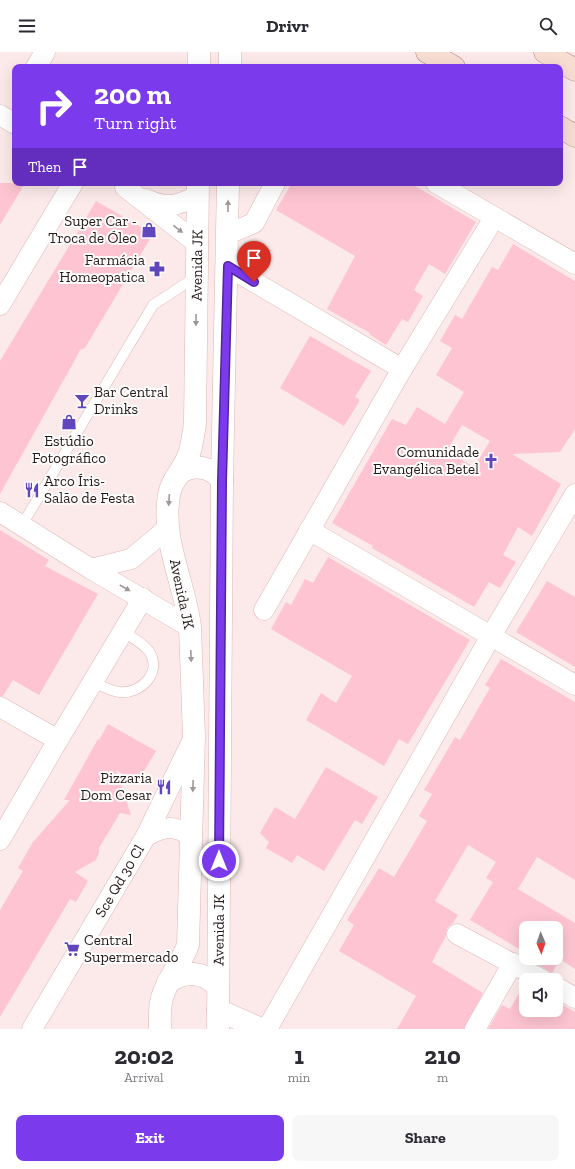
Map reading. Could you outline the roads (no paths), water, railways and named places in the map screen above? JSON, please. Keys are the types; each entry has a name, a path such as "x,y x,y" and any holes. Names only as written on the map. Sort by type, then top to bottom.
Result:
{"main road":[{"path":"199,64 200,52"},
{"path":"427,52 449,64"},
{"path":"545,52 575,70"},
{"path":"563,129 575,136"},
{"name":"Avenida JK","path":"218,1020 222,481 228,266 228,186"},
{"name":"Avenida JK","path":"160,1029 162,998 168,982 184,956 188,945 194,737 190,627 189,613 168,528 169,495 188,456 195,424 198,189"},
{"path":"180,473 188,468 203,468 216,472 222,481"},
{"path":"168,982 182,975 195,974 210,979 218,987"},
{"path":"218,1020 261,1029"}],"street":[{"path":"38,64 45,52"},
{"path":"0,305 71,186"},
{"path":"122,186 198,244"},
{"path":"123,186 160,205 182,204 198,189"},
{"path":"228,234 254,223 273,186"},
{"path":"441,186 575,264"},
{"path":"264,610 402,369 494,218"},
{"path":"228,266 402,369"},
{"path":"267,1029 491,636 575,494"},
{"path":"0,512 91,569 143,598 190,627"},
{"path":"91,569 131,559 168,528"},
{"path":"309,530 575,685"},
{"path":"0,840 143,598"},
{"path":"0,707 58,740"},
{"name":"Sce Qd 30 Cl","path":"32,1029 146,836 194,737"},
{"path":"146,836 161,828 179,828 191,836"},
{"path":"458,934 531,973"},
{"path":"475,1029 513,963"},
{"path":"563,991 575,998"}],"lane":[{"path":"22,525 153,305 197,276"},
{"path":"92,682 118,692 134,691 145,684 152,673 153,661 148,650 123,631"}],"place":[{"name":"Super Car - Troca de Óleo","path":"149,230"},
{"name":"Farmácia Homeopatica","path":"157,269"},
{"name":"Bar Central Drinks","path":"82,401"},
{"name":"Estúdio Fotográfico","path":"69,422"},
{"name":"Comunidade Evangélica Betel","path":"491,461"},
{"name":"Arco Íris- Salão de Festa","path":"32,490"},
{"name":"Pizzaria Dom Cesar","path":"164,787"},
{"name":"Central Supermercado","path":"72,949"}]}
